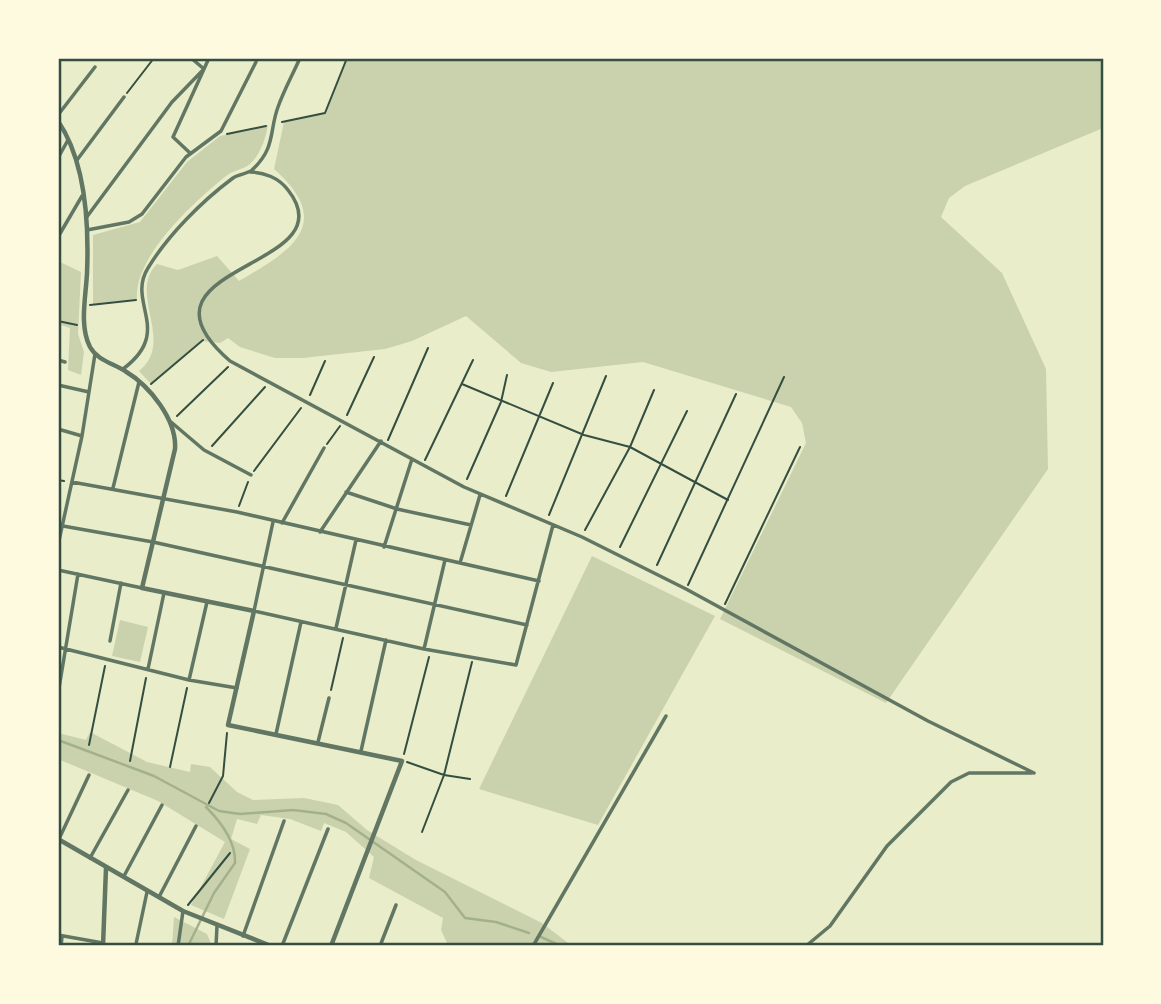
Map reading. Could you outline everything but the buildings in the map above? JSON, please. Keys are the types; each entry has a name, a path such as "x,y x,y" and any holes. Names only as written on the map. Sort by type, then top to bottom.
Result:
{"street":[{"path":"191,58 204,69"},
{"path":"190,153 173,137 209,58"},
{"path":"123,369 138,358 146,341 145,273 162,249 229,181 250,172 273,138 277,108 300,58"},
{"path":"87,230 138,218 190,153 217,136 225,126 256,62"},
{"path":"58,115 95,67"},
{"path":"86,218 172,102 204,69"},
{"path":"75,161 124,97"},
{"path":"58,121 75,161 86,218 84,327 95,354 82,436 58,545"},
{"path":"58,158 68,140"},
{"path":"250,172 267,175 288,190 296,208 294,228 278,250 235,272 208,290 200,312 208,336 233,362 271,380 464,487 617,554 723,608 928,721 1034,773 969,773 951,782 887,846 830,926 806,946"},
{"path":"58,237 82,195"},
{"path":"95,354 123,369 139,382 171,422 207,452 251,475"},
{"path":"58,360 65,362"},
{"path":"113,488 139,382"},
{"path":"58,385 89,393"},
{"path":"142,588 176,449 171,422"},
{"path":"58,429 82,436"},
{"path":"320,532 381,441"},
{"path":"282,523 324,448"},
{"path":"384,547 412,458"},
{"path":"72,482 237,512 539,581"},
{"path":"346,492 397,509 471,526"},
{"path":"460,563 481,494"},
{"path":"273,522 228,725 402,761 331,946"},
{"path":"58,570 336,628 430,651 516,665 553,525"},
{"path":"62,526 153,542 527,625"},
{"path":"336,628 356,540"},
{"path":"424,649 445,560"},
{"path":"58,694 78,574"},
{"path":"110,641 121,583"},
{"path":"148,670 164,593"},
{"path":"189,680 207,602"},
{"path":"276,734 301,622"},
{"path":"361,751 386,640"},
{"path":"58,647 107,657 189,680 237,688"},
{"path":"318,742 329,698"},
{"path":"533,946 666,716"},
{"path":"89,775 58,839 158,899 206,922 271,946"},
{"path":"90,858 128,790"},
{"path":"123,878 162,805"},
{"path":"243,936 284,821"},
{"path":"158,899 196,826"},
{"path":"282,946 328,829"},
{"path":"61,946 60,936 103,945 106,868"},
{"path":"136,944 146,892"},
{"path":"380,946 396,905"},
{"path":"178,946 183,911"},
{"path":"216,946 218,926"}],"path":[{"path":"124,97 154,58"},
{"path":"325,113 348,58"},
{"path":"85,305 144,299"},
{"path":"58,321 84,327"},
{"path":"145,389 208,336"},
{"path":"387,444 428,348"},
{"path":"324,448 344,421 374,357"},
{"path":"424,465 473,360"},
{"path":"237,512 251,475 307,400 325,361"},
{"path":"171,422 233,362"},
{"path":"464,487 501,402 507,375"},
{"path":"546,522 606,376"},
{"path":"686,589 784,377"},
{"path":"207,452 271,380"},
{"path":"503,503 553,383"},
{"path":"462,384 501,402 541,414 584,435 630,447 728,500"},
{"path":"582,537 630,447 654,390"},
{"path":"654,573 736,394"},
{"path":"617,554 687,411"},
{"path":"723,608 800,447"},
{"path":"329,698 345,631"},
{"path":"430,651 402,761 444,775 470,779"},
{"path":"89,746 107,657"},
{"path":"422,832 444,775 473,658"},
{"path":"130,761 148,670"},
{"path":"170,767 189,680"},
{"path":"209,803 223,776 228,725"},
{"path":"183,911 230,853"}],"green space":[{"path":"347,58 1103,58 1103,128 965,186 949,198 941,217 1002,273 1046,369 1048,469 886,703 720,619 806,443 802,423 791,407 643,362 551,372 521,363 466,316 412,341 385,349 303,358 275,358 240,347 228,338 220,343 202,341 151,384 139,371 149,359 153,346 147,289 149,276 157,264 178,270 217,256 239,281 275,259 299,234 304,221 302,205 292,188 274,169 284,122 325,113"},
{"path":"268,125 262,146 254,160 213,187 183,215 155,248 139,282 137,299 93,304 93,235 140,222 187,162 220,136"},
{"path":"58,261 81,272 78,334 84,352 81,375 68,370 70,328 58,324"},
{"path":"592,556 715,616 598,825 479,789"},
{"path":"120,620 148,627 140,662 112,656"},
{"path":"90,732 147,762 190,772 191,764 210,767 237,792 253,800 304,798 338,805 367,830 416,860 542,923 572,946 448,945 441,930 443,918 369,878 374,857 346,832 324,823 321,831 290,819 261,815 257,824 237,819 231,839 250,849 224,919 191,905 225,842 158,801 58,759 58,733 86,740"},
{"path":"174,917 207,934 212,946 172,946"}],"waterway":[{"path":"58,740 154,776 219,811 240,814 293,810 326,814 346,823 445,892 465,918 496,922 529,933"},
{"path":"188,946 214,893 235,863 230,840 222,825 206,807"},
{"path":"541,937 561,946"}]}
